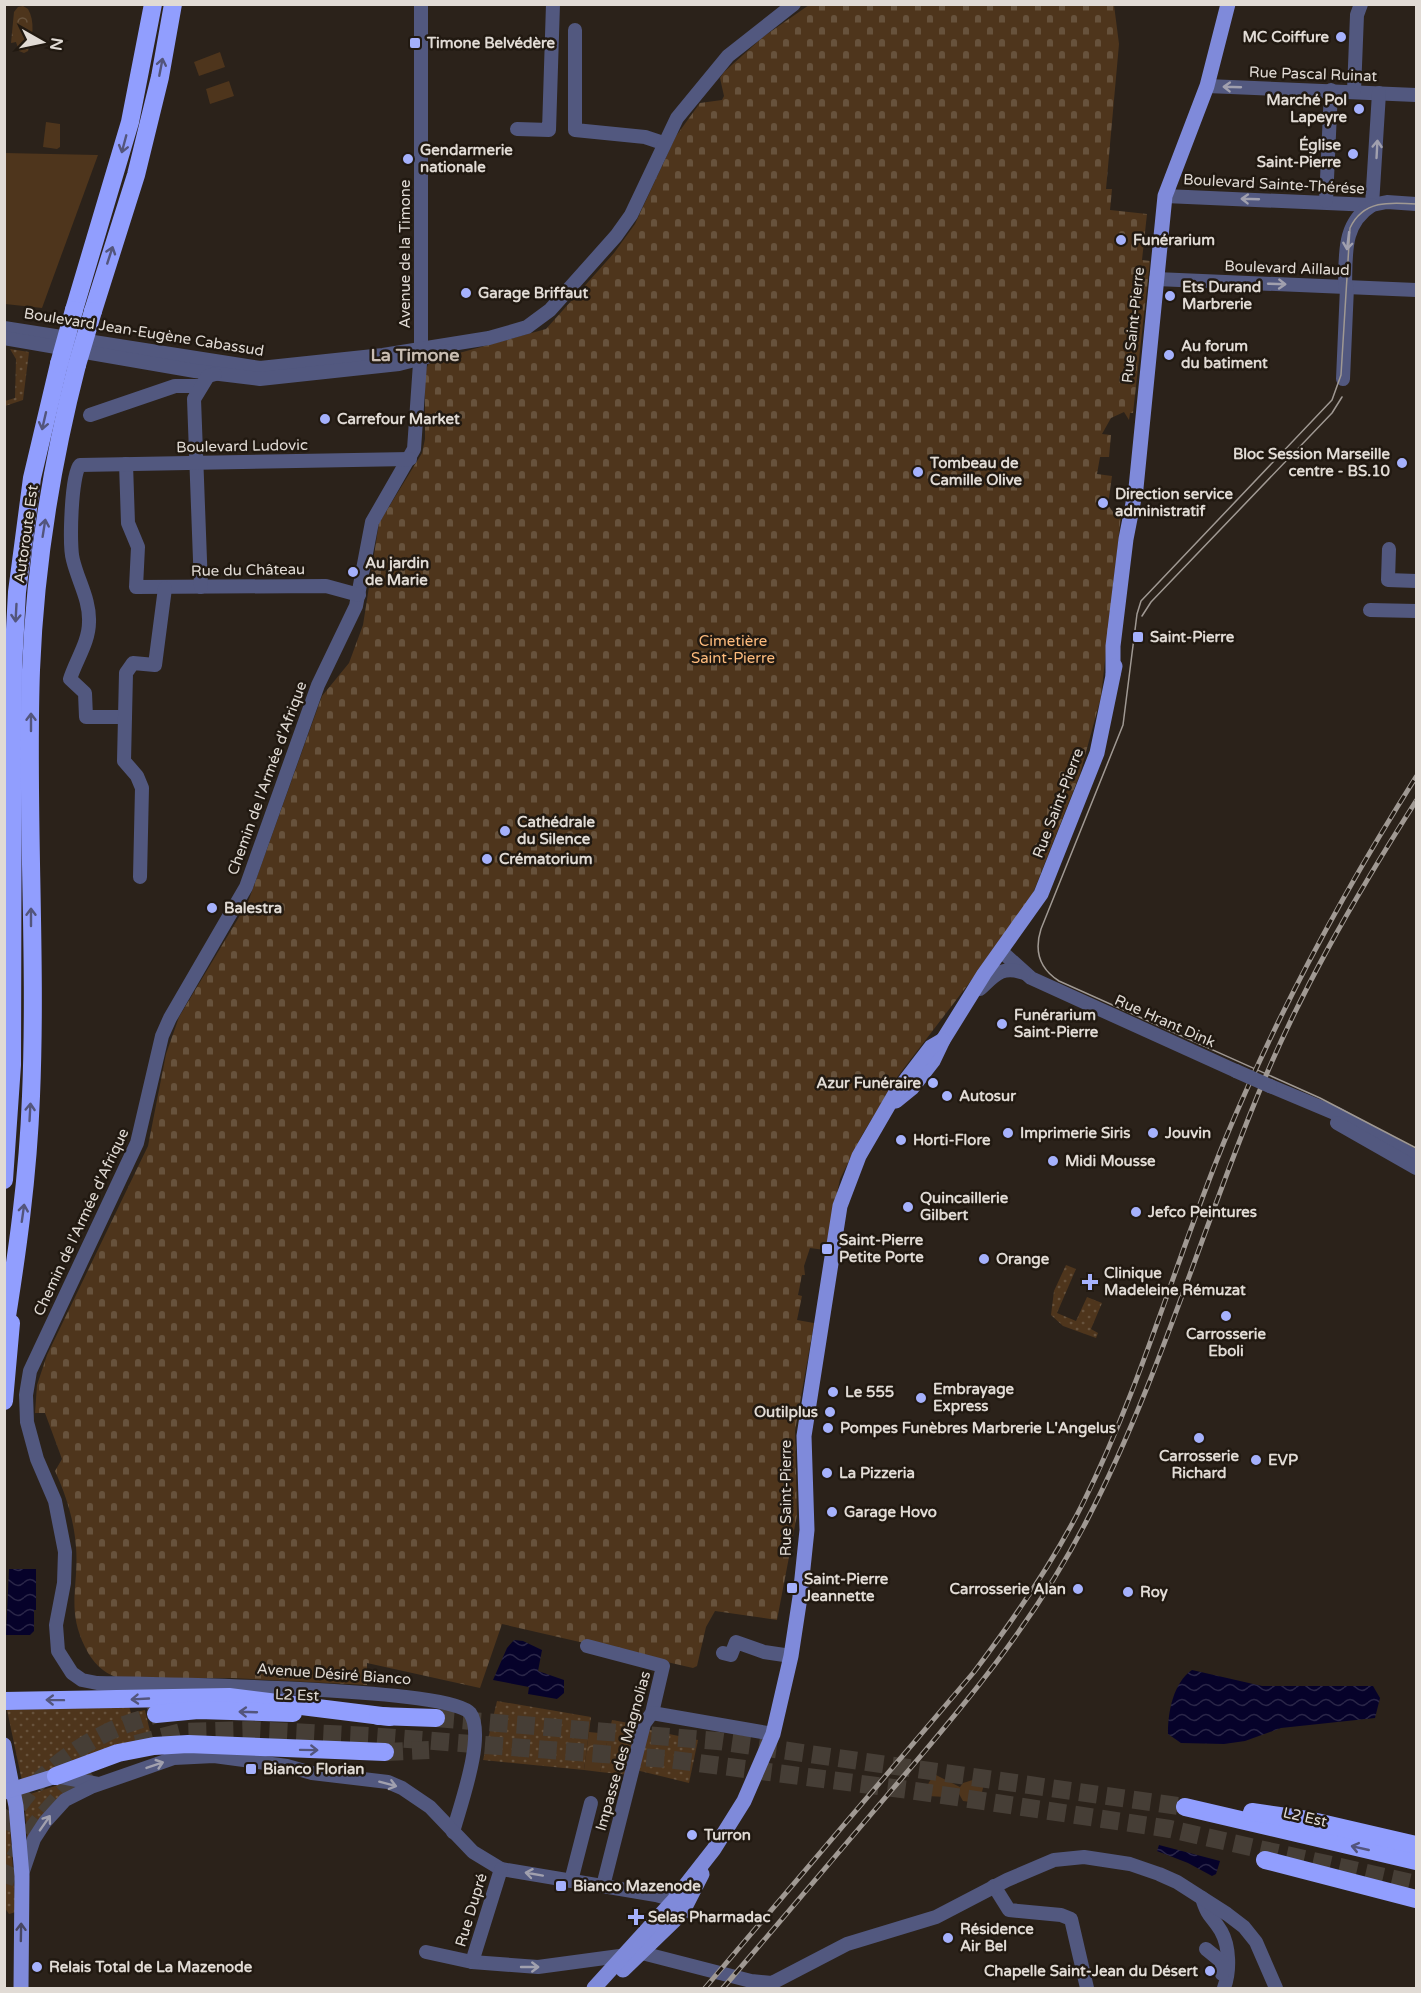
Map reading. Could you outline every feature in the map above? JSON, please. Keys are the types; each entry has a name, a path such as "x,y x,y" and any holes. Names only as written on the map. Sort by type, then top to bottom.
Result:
{"highway":[{"name":"Autoroute Est","path":"4,1335 25,1198 31,1094 31,682 36,595 74,310 130,122 153,4"},
{"name":"Autoroute Est","path":"4,1179 12,1065 12,667 17,592 32,478 68,365 93,311 136,176 160,77 173,4"},
{"path":"4,1401 17,1256"},
{"path":"4,1701 240,1697 390,1717"},
{"name":"L2 Est","path":"156,1714 198,1710 436,1718"},
{"path":"56,1776 118,1753 154,1746 188,1744 384,1752"},
{"name":"L2 Est","path":"1415,1844 1308,1820 1213,1806 1185,1807 1416,1861"},
{"path":"1265,1860 1416,1899"}],"main road":[{"name":"Rue Saint-Pierre","path":"594,1989 674,1900 714,1849 744,1801 773,1734 791,1656 806,1547 804,1436 840,1206 859,1156 888,1107 931,1047 943,1040 984,975 1004,954 1036,902 1050,874 1097,753 1122,633 1165,196 1207,86 1228,4"},
{"path":"4,1745 22,1876 21,1989"},
{"path":"9,1791 56,1776"},
{"name":"Rue Saint-Pierre","path":"603,1989 676,1919 692,1895 714,1849"}],"street":[{"name":"Avenue de la Timone","path":"421,4 421,355"},
{"path":"517,129 549,130 553,4"},
{"path":"421,355 489,338 532,323 550,310 603,252 631,215 663,143 677,118 728,56 794,4"},
{"path":"1354,91 1357,15 1361,4"},
{"path":"575,30 575,130 645,137 663,143"},
{"name":"Rue Pascal Ruinat","path":"1207,86 1416,95"},
{"path":"1326,201 1331,90"},
{"path":"1343,379 1350,228 1355,218 1372,205 1379,93"},
{"name":"Boulevard Sainte-Thérése","path":"1165,196 1326,201 1372,205 1387,202 1416,204"},
{"name":"Boulevard Aillaud","path":"1156,279 1416,290"},
{"name":"Boulevard Jean-Eugène Cabassud","path":"7,334 215,368 300,370 421,355"},
{"name":"Boulevard Jean-Eugène Cabassud","path":"7,334 184,370"},
{"name":"Chemin de l'Armée d'Afrique","path":"72,1673 58,1651 56,1639 64,1583 65,1552 55,1501 37,1459 27,1422 26,1395 30,1371 137,1143 162,1036 246,887 318,685 351,620 359,596 372,522 410,459 417,438 421,355"},
{"path":"90,415 175,386 193,386 215,368 192,363 184,370 193,386 201,587"},
{"name":"Boulevard Ludovic","path":"125,717 86,717 84,690 70,679 87,640 89,622 87,601 72,558 76,469 80,465 410,459"},
{"name":"Rue du Château","path":"126,464 128,523 138,547 136,587 326,586 359,596"},
{"path":"1389,549 1388,580 1416,581"},
{"path":"140,877 143,793 137,776 124,761 127,668 133,663 153,666 156,663 165,588"},
{"path":"1370,610 1416,611"},
{"name":"Rue Hrant Dink","path":"1004,954 1023,974"},
{"name":"Rue Hrant Dink","path":"972,995 999,971 1012,970 1023,974 1236,1071 1337,1114 1416,1157"},
{"name":"Rue Hrant Dink","path":"1295,1096 1379,1148 1416,1167"},
{"path":"723,1653 732,1655 737,1639 791,1656"},
{"name":"Impasse des Magnolias","path":"587,1646 663,1666 652,1713 644,1724 603,1886"},
{"name":"Avenue Désiré Bianco","path":"72,1673 82,1680 97,1683 244,1686 391,1696 463,1706 471,1714 476,1738 453,1832"},
{"path":"652,1713 773,1734"},
{"path":"22,1876 34,1839 65,1800 174,1758 213,1756 264,1762 312,1773 388,1782 402,1788 430,1807 473,1852 501,1869 674,1900 679,1907 676,1919"},
{"path":"56,1776 100,1785"},
{"path":"571,1881 591,1803"},
{"path":"426,1952 472,1962 538,1968 642,1953 774,1986 847,1944 936,1917 994,1886 1054,1860 1084,1857 1130,1864 1159,1874 1202,1898 1250,1934 1256,1942 1276,1989"},
{"name":"Rue Dupré","path":"472,1962 501,1869"},
{"path":"994,1886 1009,1910 1061,1915 1071,1919 1087,1989"},
{"path":"1202,1898 1208,1917 1221,1932 1227,1950 1225,1986"},
{"path":"1206,1949 1222,1962 1222,1977 1225,1986"}],"green space":[{"name":"Cimetière Saint-Pierre","path":"809,5 1114,5 1119,44 1106,189 1112,189 1110,210 1147,214 1142,260 1150,261 1133,413 1130,413 1129,420 1124,412 1111,418 1102,434 1111,435 1109,457 1100,457 1097,474 1112,476 1108,505 1113,512 1121,515 1101,697 1080,774 1031,898 1022,914 898,1076 862,1135 840,1179 825,1250 810,1248 804,1266 805,1275 802,1275 798,1295 802,1296 797,1320 814,1323 795,1431 797,1515 777,1620 715,1611 706,1627 697,1666 693,1668 502,1624 480,1688 367,1663 367,1685 232,1678 118,1678 107,1673 91,1658 79,1633 74,1597 75,1537 69,1508 55,1471 62,1459 45,1413 35,1413 37,1385 47,1355 148,1146 166,1054 179,1017 248,902 322,696 349,663 363,625 379,523 422,453 425,439 425,371 430,361 546,329 614,253 635,224 676,136 700,103 722,100 724,96 720,78 724,72 763,37"},
{"path":"23,6 28,9 32,24 30,46 24,53 19,51 16,42 11,43 14,12 18,7"},
{"path":"220,52 225,67 199,76 194,62"},
{"path":"229,81 234,96 210,104 206,89"},
{"path":"46,122 60,124 60,147 57,149 43,147"},
{"path":"5,153 98,155 42,308 5,304"},
{"path":"10,349 29,352 23,400 5,406 5,401 15,398 16,359"},
{"path":"1066,1265 1076,1269 1057,1313 1076,1321 1087,1297 1102,1303 1091,1329 1098,1333 1096,1338 1063,1326 1051,1315 1054,1291"},
{"path":"497,1701 591,1717 584,1770 483,1760"},
{"path":"129,1706 131,1713 145,1710 152,1740 22,1781 7,1710"},
{"path":"612,1720 640,1725 630,1775 600,1772"},
{"path":"645,1729 698,1740 689,1783 636,1770"},
{"path":"589,1732 609,1734 600,1772 584,1770"},
{"path":"936,1775 960,1787 963,1783 979,1778 984,1784 981,1796 971,1802 963,1801 959,1794 948,1790 944,1797 928,1796 928,1784"},
{"path":"58,1785 85,1785 28,1847 24,1798"},
{"path":"6,1811 9,1814 16,1912 9,1914 5,1908"}],"water":[{"path":"9,1569 36,1569 36,1610 34,1610 34,1631 30,1635 6,1635"},
{"path":"514,1640 523,1641 542,1650 538,1671 564,1680 564,1693 557,1699 528,1694 529,1687 493,1680 507,1648"},
{"path":"1192,1670 1262,1686 1373,1686 1380,1698 1375,1718 1281,1728 1245,1741 1224,1744 1181,1743 1168,1734 1169,1717 1176,1690 1180,1682"},
{"path":"1159,1845 1220,1861 1216,1874 1212,1876 1188,1863 1157,1851"}],"tunnel":[{"path":"4,1829 23,1799 48,1772 62,1761 92,1740 156,1714"},
{"path":"436,1718 718,1741 1185,1807"},
{"path":"136,1744 181,1732 252,1730 369,1736 667,1759 909,1790 1170,1829 1416,1884"},
{"path":"385,1752 429,1750"},
{"path":"4,1883 28,1835 50,1807 88,1770"}],"tram line":[{"path":"1416,204 1378,205 1362,212 1350,228 1341,375 1332,400 1141,601 1137,614 1123,725 1041,929 1038,945 1043,965 1059,981 1320,1098 1416,1148"},
{"path":"1142,616 1151,602 1332,413 1342,397"}],"railway":[{"path":"705,1988 974,1672 1018,1611 1059,1547 1083,1503 1123,1415 1206,1187 1244,1094 1312,955 1362,865 1416,777"},
{"path":"723,1988 970,1696 1044,1595 1066,1559 1111,1471 1134,1419 1234,1154 1289,1024 1349,910 1416,801"}],"place":[{"name":"MC Coiffure","path":"1341,37"},
{"name":"Timone Belvédère","path":"415,43"},
{"name":"Marché Pol Lapeyre","path":"1359,109"},
{"name":"Église Saint-Pierre","path":"1353,154"},
{"name":"Gendarmerie nationale","path":"408,159"},
{"name":"Funérarium","path":"1121,240"},
{"name":"Garage Briffaut","path":"466,293"},
{"name":"Ets Durand Marbrerie","path":"1170,296"},
{"name":"Au forum du batiment","path":"1169,355"},
{"name":"Carrefour Market","path":"325,419"},
{"name":"Bloc Session Marseille centre - BS.10","path":"1402,463"},
{"name":"Tombeau de Camille Olive","path":"918,472"},
{"name":"Direction service administratif","path":"1103,503"},
{"name":"Au jardin de Marie","path":"353,572"},
{"name":"Saint-Pierre","path":"1138,637"},
{"name":"Cathédrale du Silence","path":"505,831"},
{"name":"Crématorium","path":"487,859"},
{"name":"Balestra","path":"212,908"},
{"name":"Funérarium Saint-Pierre","path":"1002,1024"},
{"name":"Azur Funéraire","path":"933,1083"},
{"name":"Autosur","path":"947,1096"},
{"name":"Imprimerie Siris","path":"1008,1133"},
{"name":"Jouvin","path":"1153,1133"},
{"name":"Horti-Flore","path":"901,1140"},
{"name":"Midi Mousse","path":"1053,1161"},
{"name":"Quincaillerie Gilbert","path":"908,1207"},
{"name":"Jefco Peintures","path":"1136,1212"},
{"name":"Saint-Pierre Petite Porte","path":"827,1249"},
{"name":"Orange","path":"984,1259"},
{"name":"Clinique Madeleine Rémuzat","path":"1090,1282"},
{"name":"Carrosserie Eboli","path":"1226,1316"},
{"name":"Le 555","path":"833,1392"},
{"name":"Embrayage Express","path":"921,1398"},
{"name":"Outilplus","path":"830,1412"},
{"name":"Pompes Funèbres Marbrerie L'Angelus","path":"828,1428"},
{"name":"Carrosserie Richard","path":"1199,1438"},
{"name":"EVP","path":"1256,1460"},
{"name":"La Pizzeria","path":"827,1473"},
{"name":"Garage Hovo","path":"832,1512"},
{"name":"Saint-Pierre Jeannette","path":"792,1588"},
{"name":"Carrosserie Alan","path":"1078,1589"},
{"name":"Roy","path":"1128,1592"},
{"name":"Bianco Florian","path":"251,1769"},
{"name":"Turron","path":"692,1835"},
{"name":"Bianco Mazenode","path":"561,1886"},
{"name":"Selas Pharmadac","path":"636,1917"},
{"name":"Résidence Air Bel","path":"948,1938"},
{"name":"Relais Total de La Mazenode","path":"37,1967"},
{"name":"Chapelle Saint-Jean du Désert","path":"1210,1971"}],"district":[{"name":"La Timone","path":"415,355"}]}
